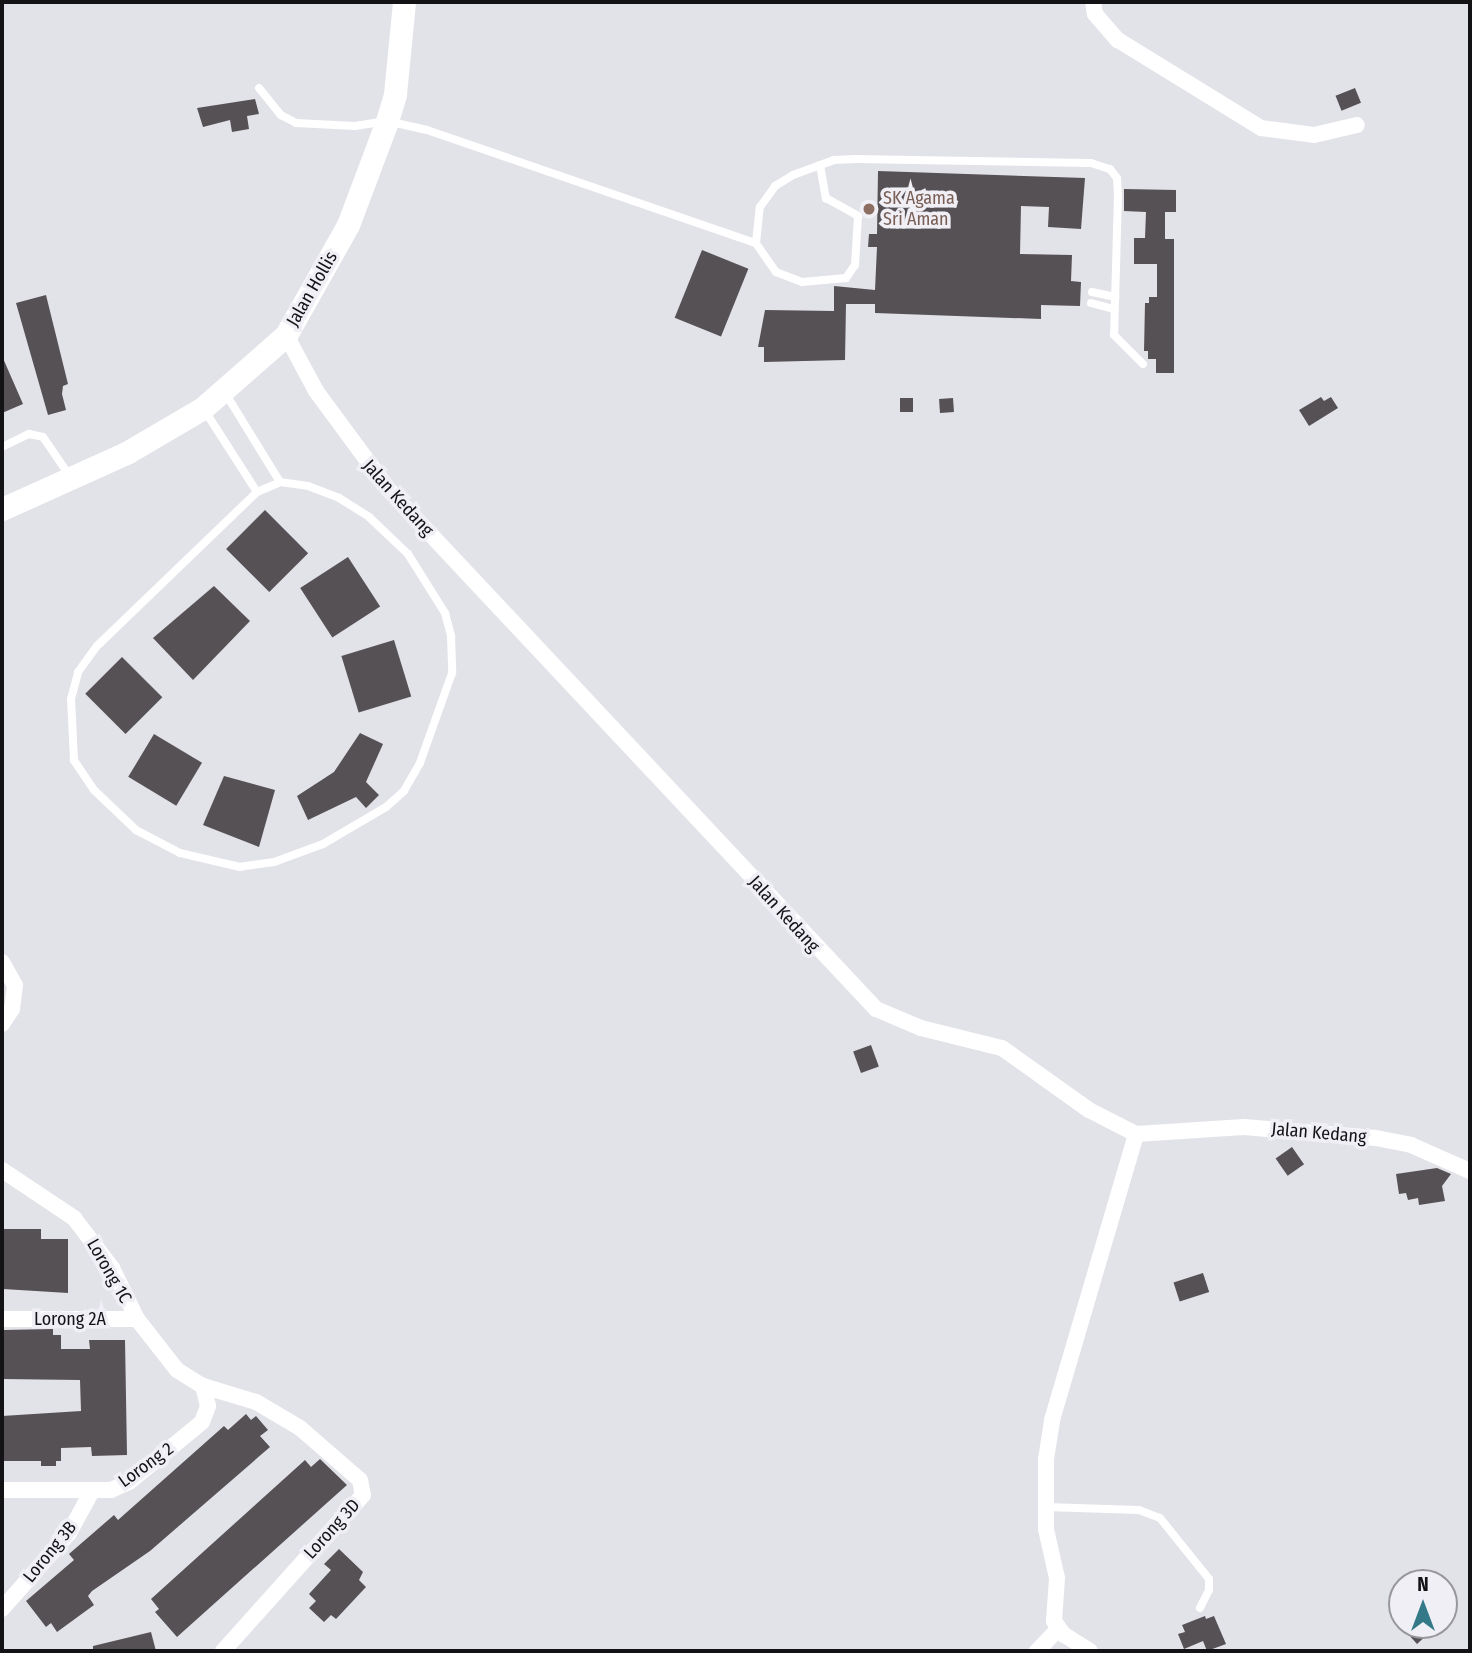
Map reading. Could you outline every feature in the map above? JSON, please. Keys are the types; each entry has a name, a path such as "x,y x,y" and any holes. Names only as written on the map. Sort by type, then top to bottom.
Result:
{"main road":[{"name":"Jalan Hollis","path":"2,509 128,452 203,408 286,335 348,225 387,121 395,94 404,2"}],"street":[{"path":"1093,2 1095,13 1118,40 1261,128 1314,135 1357,125"},
{"name":"Jalan Kedang","path":"286,335 316,391 389,490 876,1009 921,1028 1002,1048 1089,1110 1136,1134 1244,1127 1376,1138 1421,1148 1470,1171"},
{"path":"2,962 15,985 12,1009 2,1024"},
{"path":"1090,1651 1058,1629 1053,1613 1057,1578 1047,1542 1046,1507 1052,1420 1136,1134"},
{"name":"Lorong 1C","path":"2,1170 75,1217 112,1268 137,1319 177,1370 203,1385"},
{"name":"Lorong 2A","path":"2,1320 137,1319"},
{"name":"Lorong 2","path":"2,1490 92,1491 129,1482 202,1422 208,1406 203,1385"},
{"name":"Lorong 3D","path":"203,1385 256,1402 299,1428 345,1463 360,1480 363,1495 223,1651"},
{"name":"Lorong 3B","path":"2,1609 69,1533 92,1491"},
{"path":"1037,1651 1058,1629"}],"lane":[{"path":"259,88 281,115 296,123 355,126 387,121 428,130 756,243 776,272 802,282 839,281 851,275 858,216 826,198 820,165"},
{"path":"756,243 760,207 766,196 783,180 820,165 855,159 1102,164 1114,173 1118,185 1114,309 1118,341 1143,364"},
{"path":"1092,292 1115,296"},
{"path":"1091,303 1114,309"},
{"path":"224,391 280,482"},
{"path":"203,408 257,492"},
{"path":"2,447 29,434 43,437 71,477"},
{"path":"280,482 308,486 369,517 408,554 434,593 451,636 453,673 444,705 420,763 404,791 386,807 323,844 274,862 240,867 180,852 136,830 94,790 75,761 71,699 78,672 97,646 257,492 280,482"},
{"path":"1046,1507 1139,1510 1160,1518 1209,1579 1209,1590 1200,1608"}],"building":[{"path":"1355,88 1361,103 1342,111 1336,96"},
{"path":"255,99 259,114 247,116 249,129 232,132 230,120 203,127 197,108"},
{"path":"878,171 1085,178 1081,229 1048,227 1049,207 1021,206 1020,254 1072,255 1071,281 1081,282 1080,306 1041,305 1041,319 875,313 875,304 846,304 845,360 764,362 764,347 758,347 765,310 834,311 834,286 875,290 877,247 868,247 869,234 877,234"},
{"path":"1124,189 1176,190 1176,212 1165,212 1165,239 1174,239 1174,373 1156,373 1156,359 1148,359 1148,351 1144,351 1145,303 1149,303 1149,297 1157,297 1157,264 1134,264 1134,238 1145,238 1146,212 1124,211"},
{"path":"702,250 748,269 721,336 675,318"},
{"path":"46,295 68,384 63,386 62,394 66,410 48,415 16,303"},
{"path":"2,356 23,404 2,413"},
{"path":"1321,397 1324,401 1331,397 1338,408 1309,426 1299,410"},
{"path":"900,398 913,398 913,412 900,412"},
{"path":"953,398 954,412 940,413 939,399"},
{"path":"265,510 308,553 269,592 226,549"},
{"path":"348,557 380,606 332,638 300,588"},
{"path":"214,586 250,621 193,680 153,638"},
{"path":"394,640 411,696 359,713 341,656"},
{"path":"122,657 162,697 126,734 85,694"},
{"path":"360,733 383,744 366,782 379,795 366,808 356,797 308,820 297,796 334,772"},
{"path":"154,734 202,763 176,806 128,777"},
{"path":"224,776 275,790 259,847 203,825"},
{"path":"871,1045 879,1067 861,1073 853,1051"},
{"path":"1292,1147 1304,1164 1288,1176 1276,1158"},
{"path":"1437,1168 1451,1174 1442,1186 1445,1201 1419,1205 1418,1198 1408,1200 1406,1193 1399,1194 1396,1174"},
{"path":"2,1229 41,1229 41,1239 68,1239 68,1293 3,1289"},
{"path":"1203,1273 1209,1292 1180,1302 1174,1283"},
{"path":"53,1329 53,1335 61,1335 61,1349 90,1349 89,1340 125,1340 127,1455 92,1456 91,1447 61,1448 61,1461 56,1461 56,1466 41,1466 41,1461 2,1461 2,1416 81,1411 80,1380 2,1379 4,1330"},
{"path":"246,1414 251,1420 256,1416 268,1430 260,1436 270,1447 150,1551 92,1591 88,1596 94,1605 57,1632 51,1623 46,1627 26,1601 74,1560 69,1554 114,1515 118,1520 224,1426 228,1430"},
{"path":"320,1459 347,1485 177,1637 155,1612 159,1609 151,1599 305,1460 311,1467"},
{"path":"339,1549 363,1572 359,1580 366,1587 336,1619 331,1615 324,1622 309,1608 316,1601 309,1594 331,1570 324,1564"},
{"path":"1205,1616 1206,1619 1214,1616 1226,1644 1207,1651 1203,1641 1184,1649 1178,1634 1185,1632 1182,1625"},
{"path":"151,1632 156,1651 93,1651 93,1646"}],"place":[{"name":"SK Agama Sri Aman","path":"869,209"}]}
